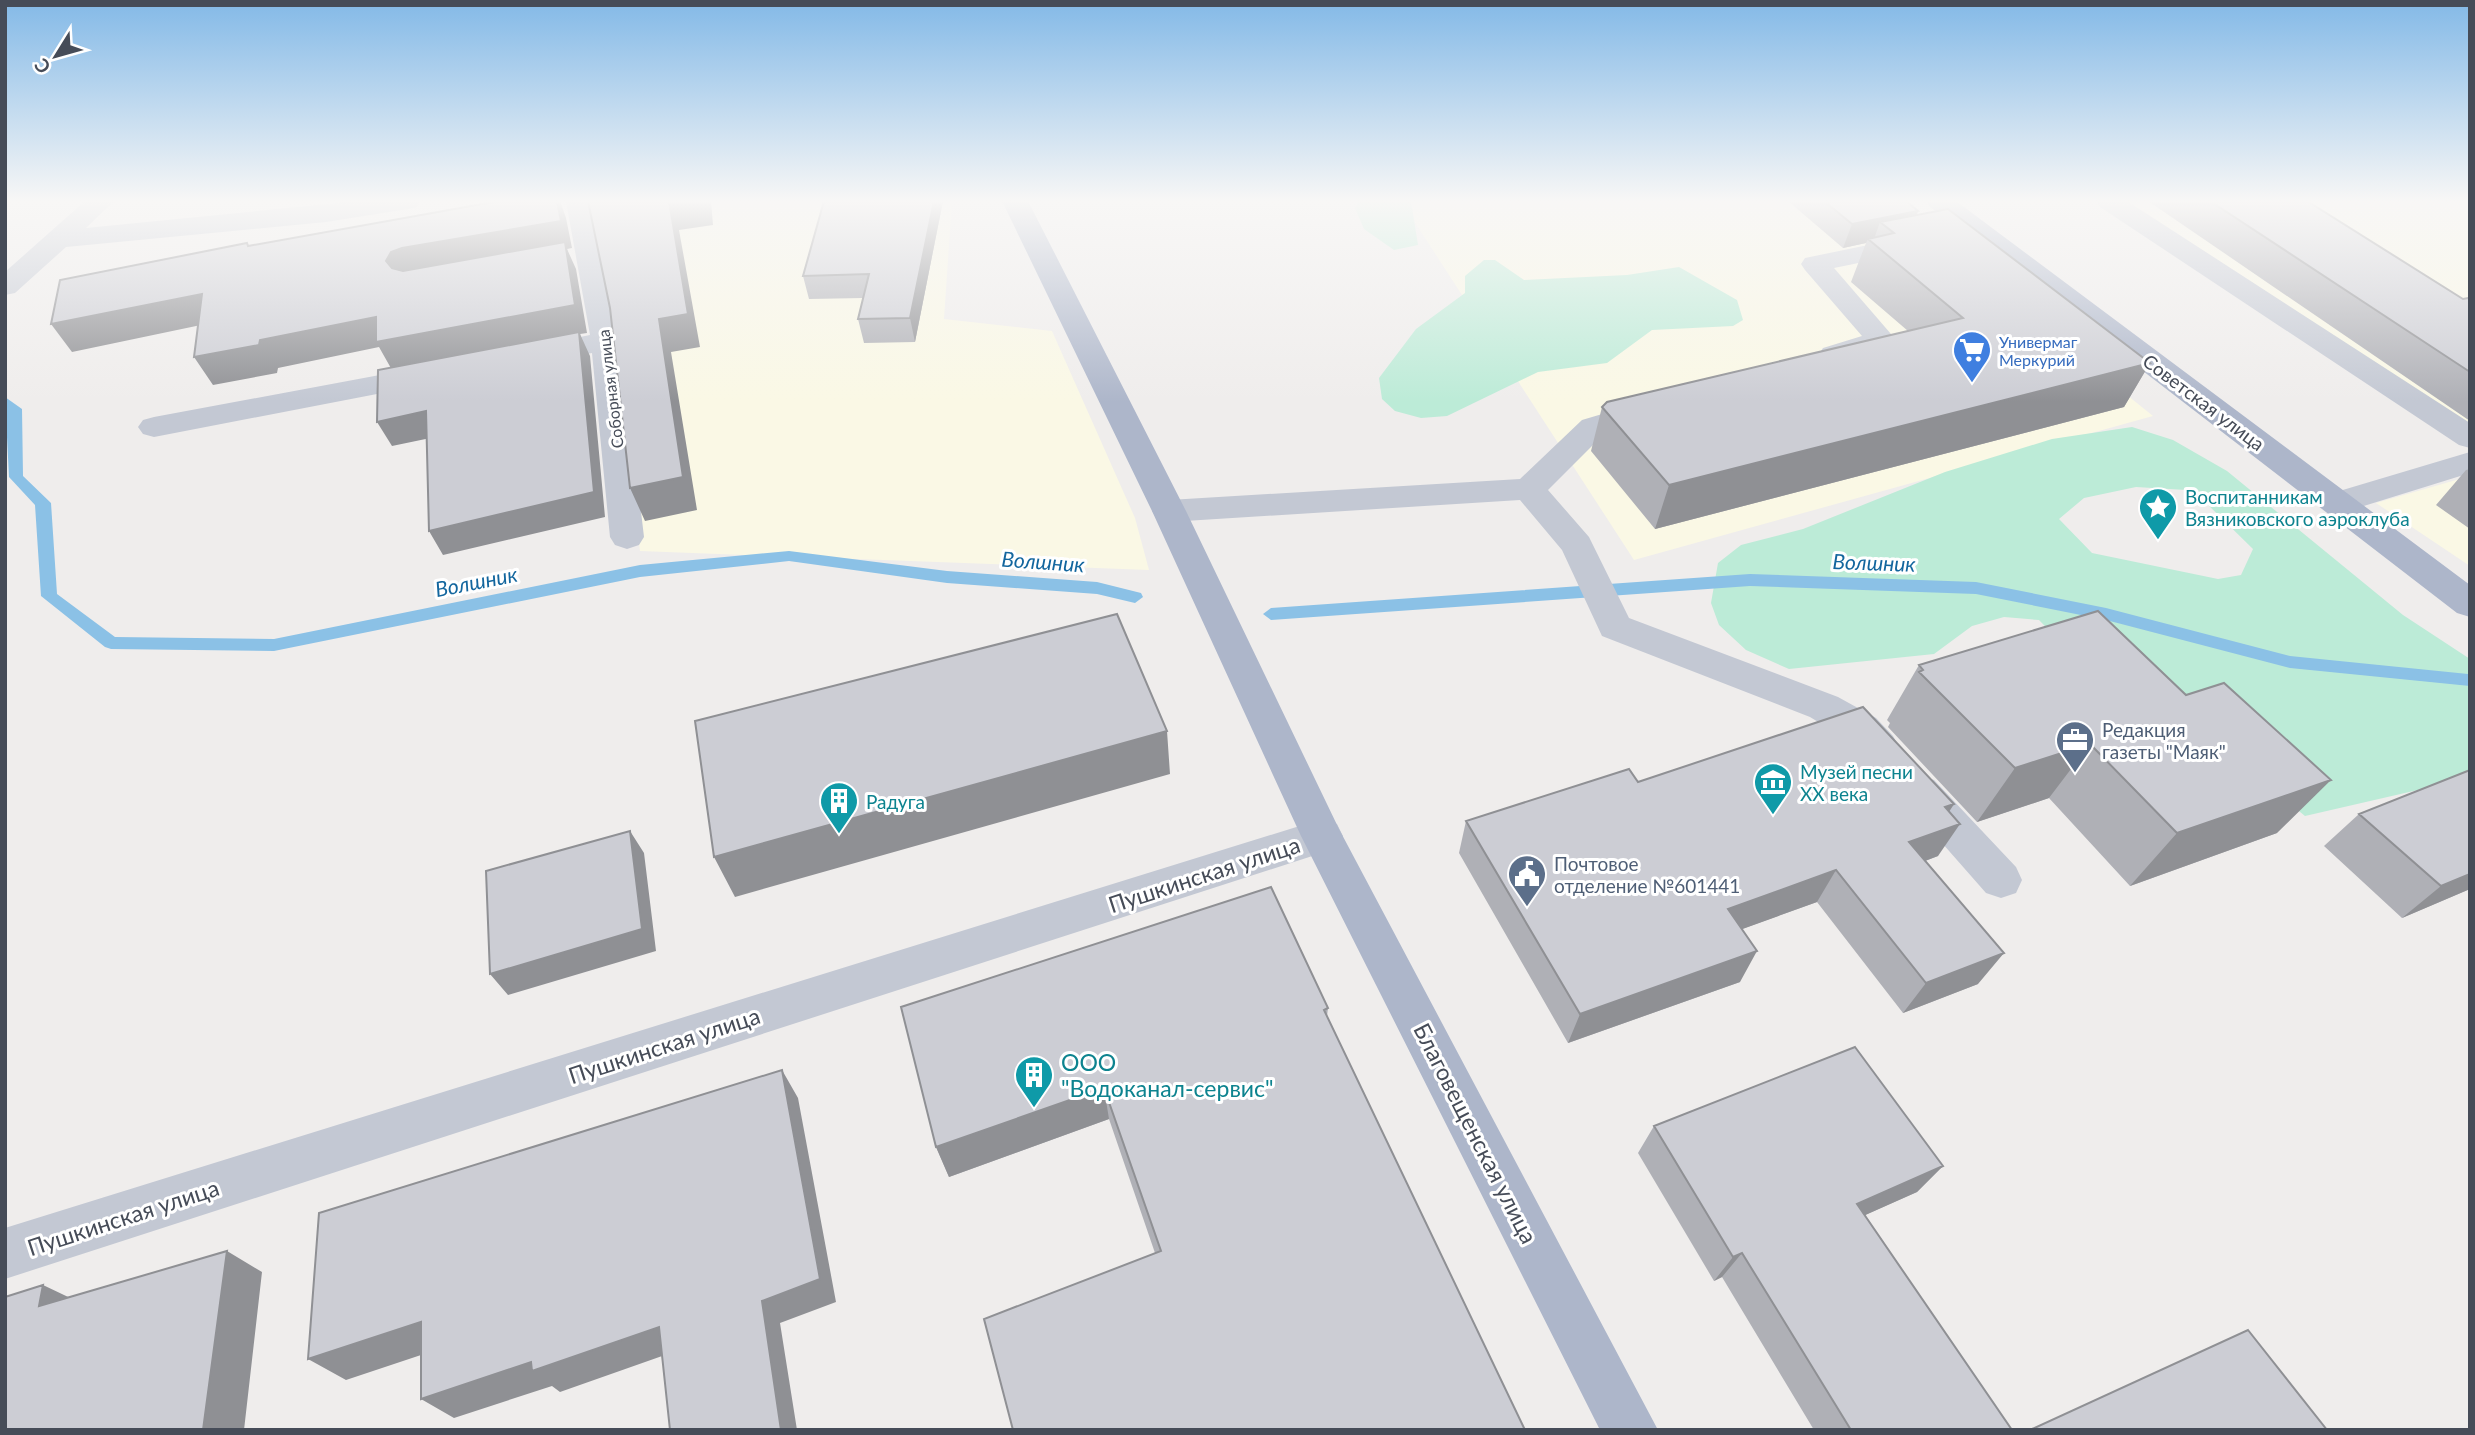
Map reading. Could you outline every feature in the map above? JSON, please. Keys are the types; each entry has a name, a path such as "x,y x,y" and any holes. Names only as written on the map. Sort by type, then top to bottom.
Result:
{"main road":[{"name":"Благовещенская улица","path":"1048,268 1169,511 1322,836 1630,1430"},
{"name":"Советская улица","path":"2032,268 2470,604"}],"street":[{"path":"5,287 27,268"},
{"name":"Соборная улица","path":"580,268 606,341 627,537"},
{"path":"1802,363 1881,340 1818,268"},
{"path":"2211,268 2470,438"},
{"path":"510,359 606,341"},
{"path":"154,427 455,369"},
{"path":"1169,511 1529,489 1593,427 1671,403"},
{"path":"2337,503 2470,462"},
{"path":"1529,489 1577,545 1615,627 1824,707 1862,729 2001,880"},
{"name":"Пушкинская улица","path":"5,1254 1322,836"}],"shaded area":[{"path":"605,268 947,268 944,319 1052,331 1135,518 1149,570 640,551"},
{"path":"1444,268 1969,268 2153,416 1634,560"},
{"path":"2223,268 2470,268 2470,435"},
{"path":"2470,476 2470,566 2376,503"}],"green space":[{"path":"1475,268 1507,268 1524,280 1627,275 1681,268 1737,300 1743,320 1733,326 1652,330 1607,363 1538,372 1447,416 1421,418 1395,411 1382,399 1379,378 1416,329 1465,293 1465,276"},
{"path":"2132,427 2173,440 2227,471 2403,615 2470,659 2470,778 2305,816 2236,760 2072,654 2039,620 2004,617 1972,626 1934,654 1789,669 1746,650 1719,625 1711,603 1718,563 1741,545 1803,529 1945,472 2052,439","holes":["2136,487 2186,490 2201,498 2253,549 2241,575 2218,579 2092,553 2059,519 2084,498"]}],"building":[{"path":"121,268 392,268 403,271 420,268 569,268 575,305 376,342 376,317 260,340 259,345 194,357 202,294 51,324 60,280"},
{"path":"602,268 680,268 688,314 659,319 683,477 630,488 610,308"},
{"path":"805,268 920,268 910,318 858,319 869,274 803,276"},
{"path":"1903,268 2025,268 2150,363 1669,485 1602,407 1607,402 1963,318"},
{"path":"2312,268 2414,268 2463,299 2470,299 2470,372"},
{"path":"579,332 594,492 429,531 426,411 377,422 378,370"},
{"path":"2098,611 2186,695 2224,683 2331,780 2177,833 2090,744 2015,768 1919,672 1923,670 1919,665"},
{"name":"Радуга","path":"1117,614 1167,731 714,857 695,721"},
{"path":"1863,707 1954,804 1945,807 1960,824 1909,842 2004,953 1926,983 1836,870 1728,909 1757,951 1580,1014 1466,821 1629,769 1638,782"},
{"path":"2470,770 2470,874 2441,886 2359,814"},
{"path":"630,831 642,929 490,974 486,871"},
{"path":"1271,887 1328,1008 1324,1010 1525,1430 1013,1430 984,1319 1161,1251 1104,1088 936,1147 901,1007"},
{"path":"1855,1047 1943,1166 1857,1204 2012,1430 1851,1430 1742,1253 1733,1257 1654,1126"},
{"path":"782,1070 820,1279 762,1301 781,1430 670,1430 659,1327 532,1371 531,1362 421,1399 421,1322 308,1359 319,1213"},
{"path":"227,1251 203,1430 5,1430 5,1297 43,1285 39,1306"},
{"path":"2248,1330 2327,1430 2030,1430"}],"waterway":[{"name":"Волшник","path":"5,401 15,409 16,477 43,503 49,596 111,643 274,645 640,571 789,556 947,577 1097,588 1135,597"},
{"name":"Волшник","path":"1271,614 1750,580 1976,588 2106,614 2290,662 2468,680"}],"place":[{"name":"Универмаг Меркурий","path":"1972,384"},
{"name":"Воспитанникам Вязниковского аэроклуба","path":"2158,541"},
{"name":"Редакция газеты \"Маяк\"","path":"2075,774"},
{"name":"Музей песни XX века","path":"1773,816"},
{"name":"Радуга","path":"839,835"},
{"name":"Почтовое отделение №601441","path":"1527,908"},
{"name":"ООО \"Водоканал-сервис\"","path":"1034,1109"}]}
